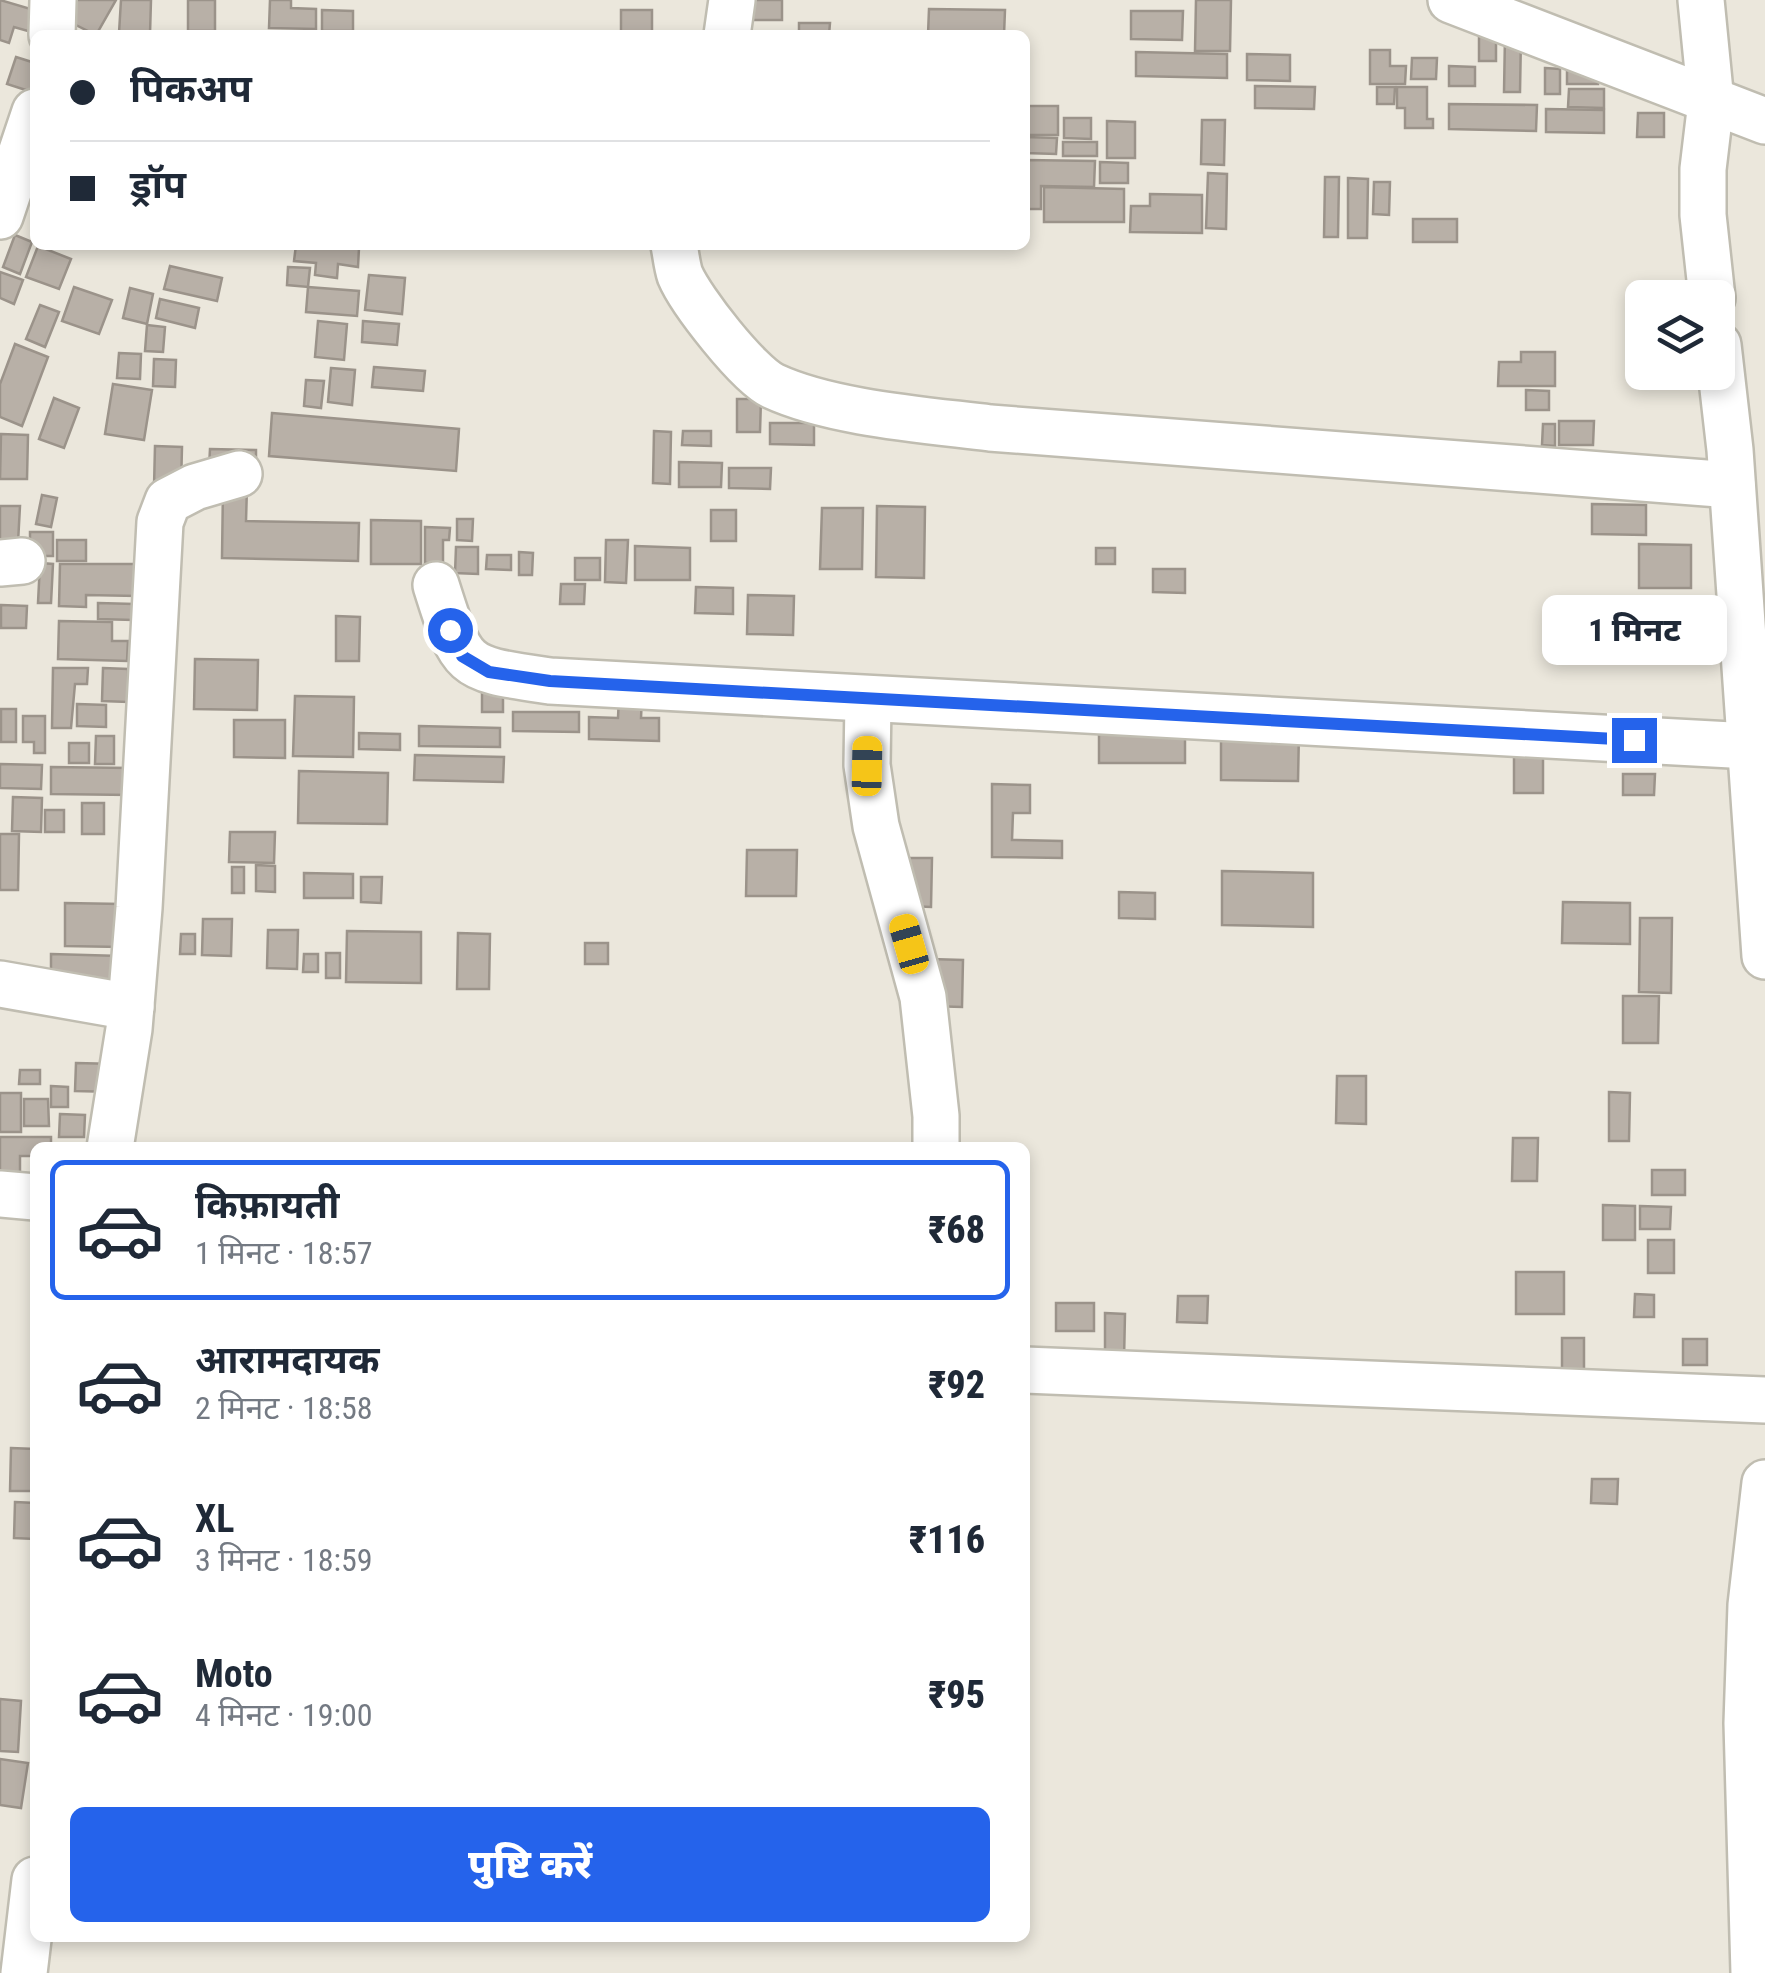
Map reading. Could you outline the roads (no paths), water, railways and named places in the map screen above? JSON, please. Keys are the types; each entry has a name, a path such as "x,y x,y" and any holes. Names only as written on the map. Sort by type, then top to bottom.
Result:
{"street":[{"path":"52,30 54,0"},
{"path":"728,30 732,0"},
{"path":"1451,0 1765,121"},
{"path":"1701,0 1711,102 1702,168 1702,215 1710,280"},
{"path":"0,216 30,127"},
{"path":"675,250 680,274 698,306 729,344 768,384 805,397 897,416 990,428 1732,485"},
{"path":"1722,390 1765,956"},
{"path":"111,1142 131,1006 139,908 160,522 168,501 195,487 239,474"},
{"path":"436,586 462,656 489,672 550,681 1750,746"},
{"path":"868,701 867,766 871,796 923,997 935,1142"},
{"path":"0,984 131,1006"},
{"path":"0,1194 30,1197"},
{"path":"1030,1370 1765,1400"},
{"path":"1754,1973 1748,1723 1751,1605 1765,1483"},
{"path":"24,1973 30,1922"}]}
